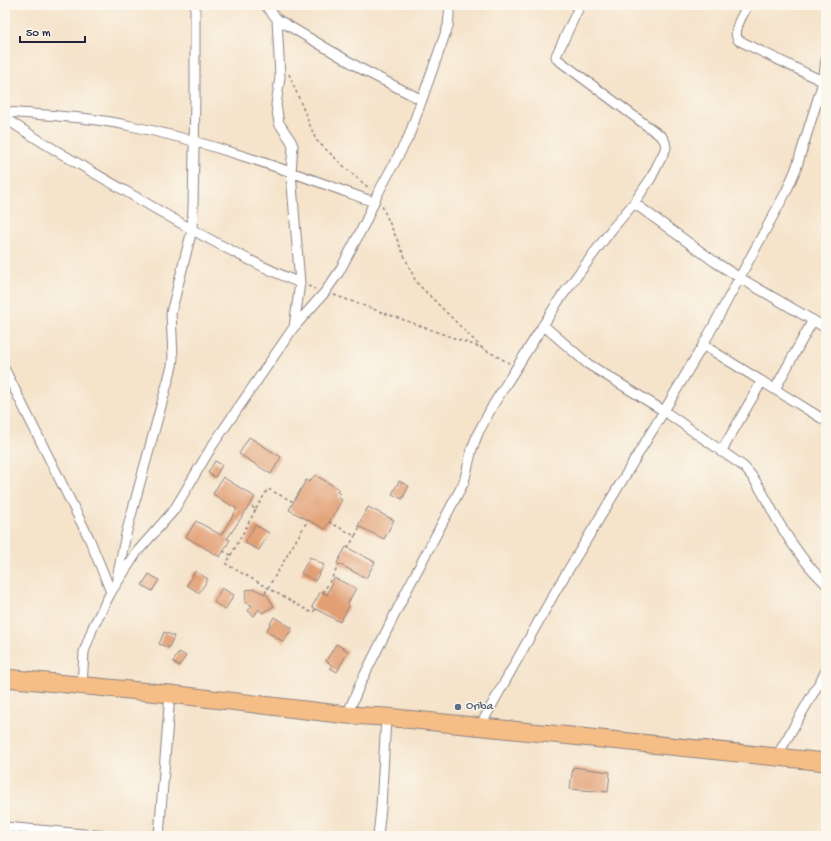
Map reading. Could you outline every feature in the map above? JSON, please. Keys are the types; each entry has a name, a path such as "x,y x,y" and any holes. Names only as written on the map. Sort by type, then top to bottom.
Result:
{"highway":[{"path":"5,678 170,694 479,728 826,762"}],"street":[{"path":"116,584 126,534 172,366 171,313 192,230 195,141 195,5"},
{"path":"265,5 277,19 365,71 422,100"},
{"path":"82,686 84,652 93,627 111,592 137,552 174,510 212,446 294,327 325,292 339,272 408,136 448,26 450,5"},
{"path":"347,714 361,682 408,588 464,482 472,449 478,433 516,367 572,281 634,203 651,178 666,148 666,142 662,137 557,59 556,56 580,5"},
{"path":"748,5 738,26 736,37 738,40 825,82"},
{"path":"277,19 280,77 276,105 279,123 291,141 292,146 290,173 300,283 294,327"},
{"path":"479,728 555,592 664,412 740,278 789,186 825,82 826,60"},
{"path":"5,112 83,118 130,125 232,152 374,202"},
{"path":"5,118 42,142 192,230 275,273 300,283"},
{"path":"634,203 715,262 826,328"},
{"path":"775,389 812,320"},
{"path":"543,325 588,364 664,412 746,470 760,489 779,524 794,546 815,573 826,584"},
{"path":"702,345 826,421"},
{"path":"5,370 89,538 111,592"},
{"path":"721,452 762,381"},
{"path":"777,756 826,671"},
{"path":"159,836 170,694"},
{"path":"378,836 386,718"},
{"path":"5,827 106,836"}],"path":[{"path":"300,283 482,348 516,367"},
{"path":"294,502 268,489 226,564 312,613 316,609"},
{"path":"250,506 256,509"},
{"path":"265,593 308,520"},
{"path":"329,522 355,536"},
{"path":"348,548 360,527"},
{"path":"223,551 231,555"},
{"path":"323,592 339,564"}],"building":[{"path":"249,437 281,457 271,474 239,454"},
{"path":"215,461 222,465 215,477 208,473"},
{"path":"315,475 339,489 337,492 340,494 338,498 342,500 325,529 289,510 306,480 309,482"},
{"path":"223,477 255,497 227,539 230,540 220,557 186,537 196,521 221,535 237,509 213,494"},
{"path":"399,481 409,486 402,499 392,494"},
{"path":"368,507 394,520 384,539 358,526"},
{"path":"255,525 269,533 259,550 245,543"},
{"path":"346,547 375,562 366,578 337,563"},
{"path":"310,557 324,565 315,581 301,573"},
{"path":"195,571 208,579 199,593 187,585"},
{"path":"149,574 159,580 152,591 142,585"},
{"path":"334,578 356,588 347,605 349,606 340,622 312,607 321,591 327,595"},
{"path":"222,588 234,595 225,610 214,602"},
{"path":"254,589 267,595 274,606 262,613 259,609 254,616 248,611 252,605 245,603 246,590"},
{"path":"274,617 292,628 284,642 266,631"},
{"path":"164,632 174,636 169,648 159,644"},
{"path":"336,644 348,651 337,672 330,668 332,665 326,661"},
{"path":"179,652 186,656 179,666 173,662"},
{"path":"573,767 610,772 608,792 570,789"}],"place":[{"name":"Oriba","path":"458,707"}]}
